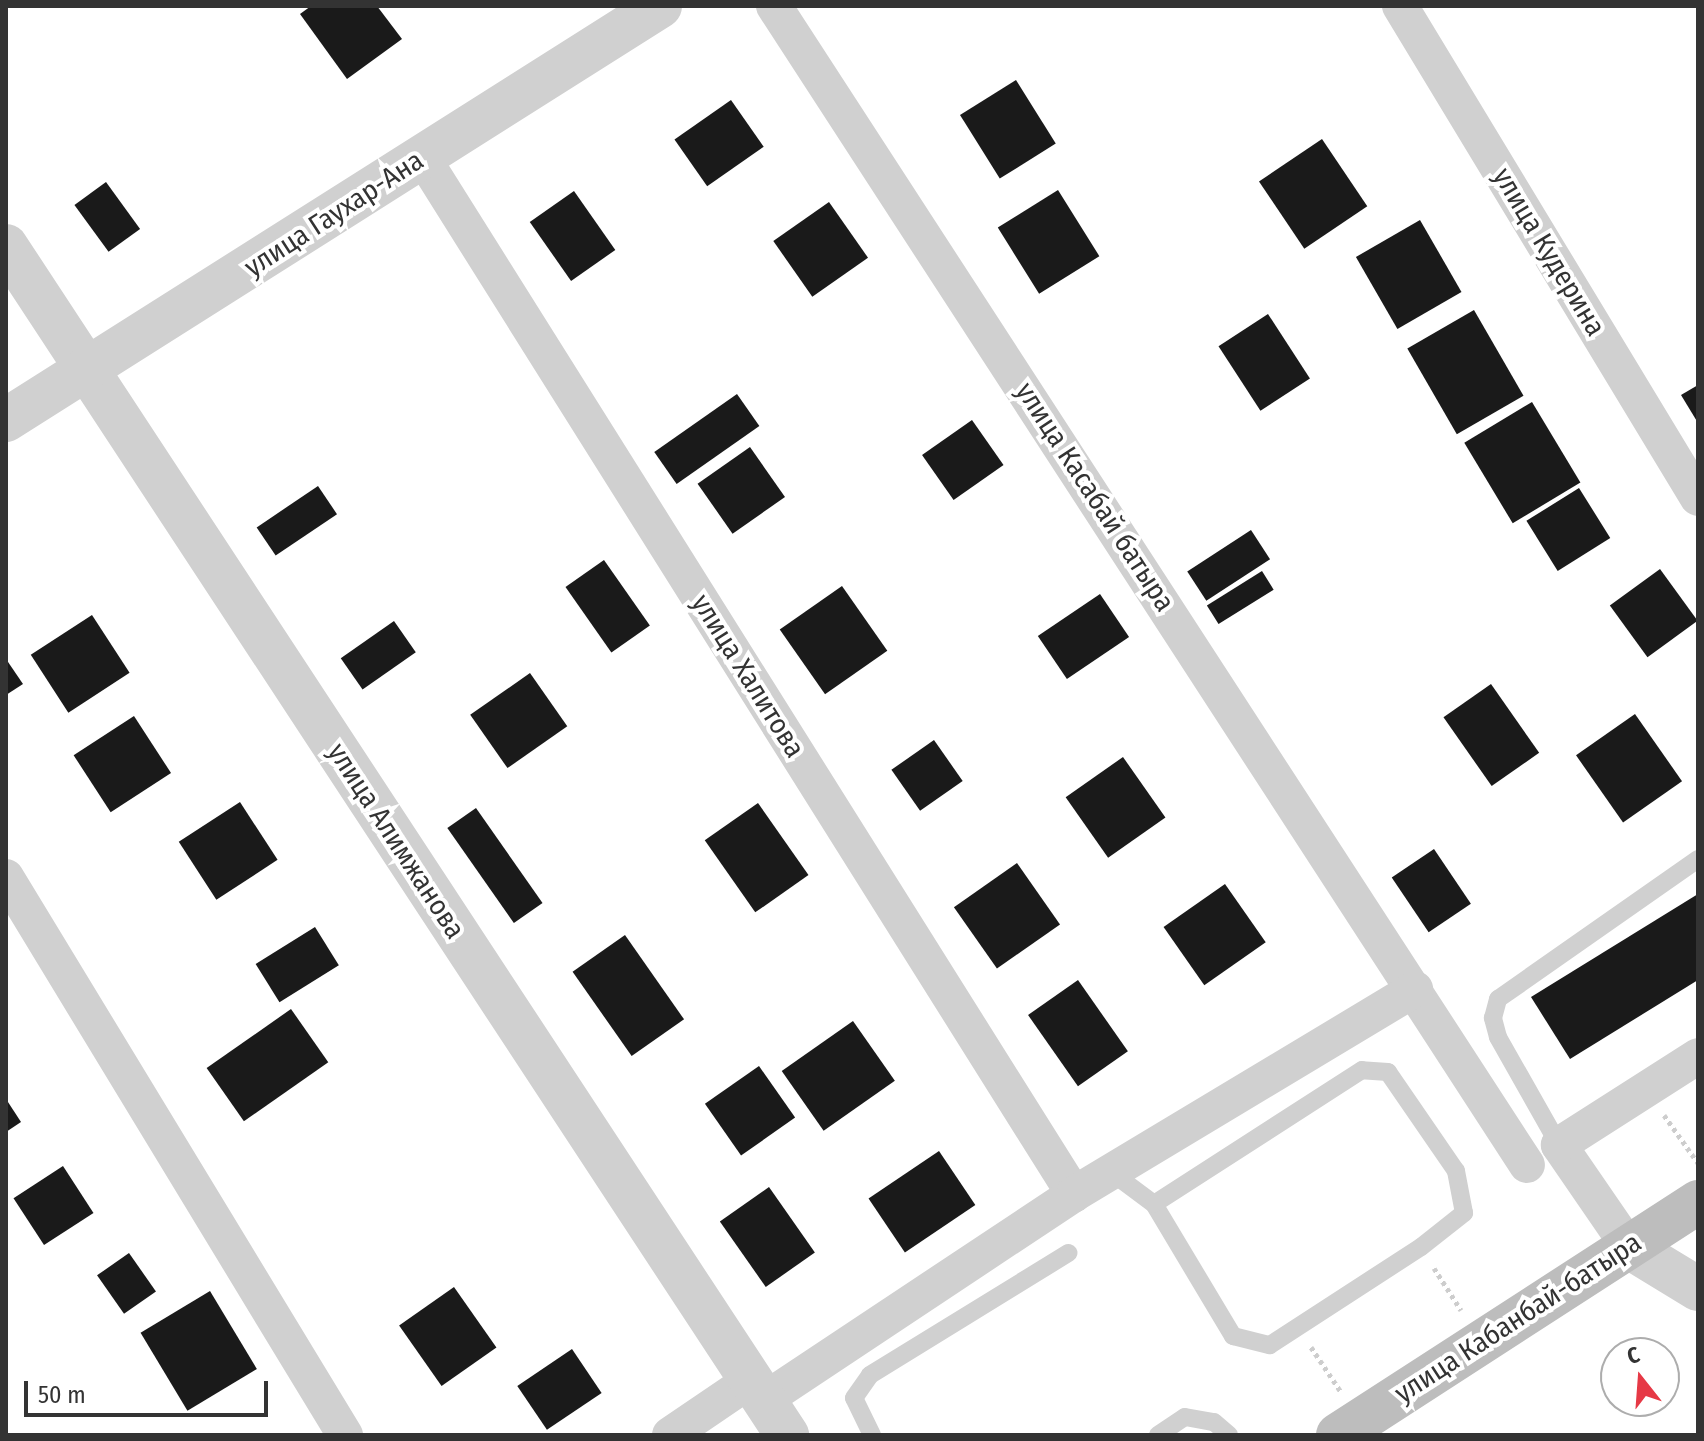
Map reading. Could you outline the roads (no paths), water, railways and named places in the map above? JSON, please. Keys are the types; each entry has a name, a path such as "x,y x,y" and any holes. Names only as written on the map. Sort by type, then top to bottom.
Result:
{"main road":[{"name":"улица Кабанбай-батыра","path":"1350,1428 1698,1202"}],"street":[{"name":"улица Гаухар-Ана","path":"6,420 660,6"},
{"name":"улица Касабай батыра","path":"774,6 1527,1165"},
{"name":"улица Кудерина","path":"1400,6 1698,498"},
{"name":"улица Халитова","path":"423,158 1074,1194"},
{"name":"улица Алимжанова","path":"6,246 767,1405"},
{"path":"6,877 345,1435"},
{"path":"670,1435 767,1405 1074,1194 1415,989"},
{"path":"1698,1056 1647,1092 1559,1145 1629,1247 1698,1289"}],"lane":[{"path":"1559,1145 1498,1037 1493,1018 1498,999 1698,859"},
{"path":"1111,1172 1154,1204 1233,1336 1270,1345 1421,1247 1464,1213 1456,1171 1388,1072 1362,1070 1154,1204"},
{"path":"872,1435 854,1398 870,1375 1068,1253"},
{"path":"1158,1435 1185,1417 1214,1422 1229,1435"}]}
